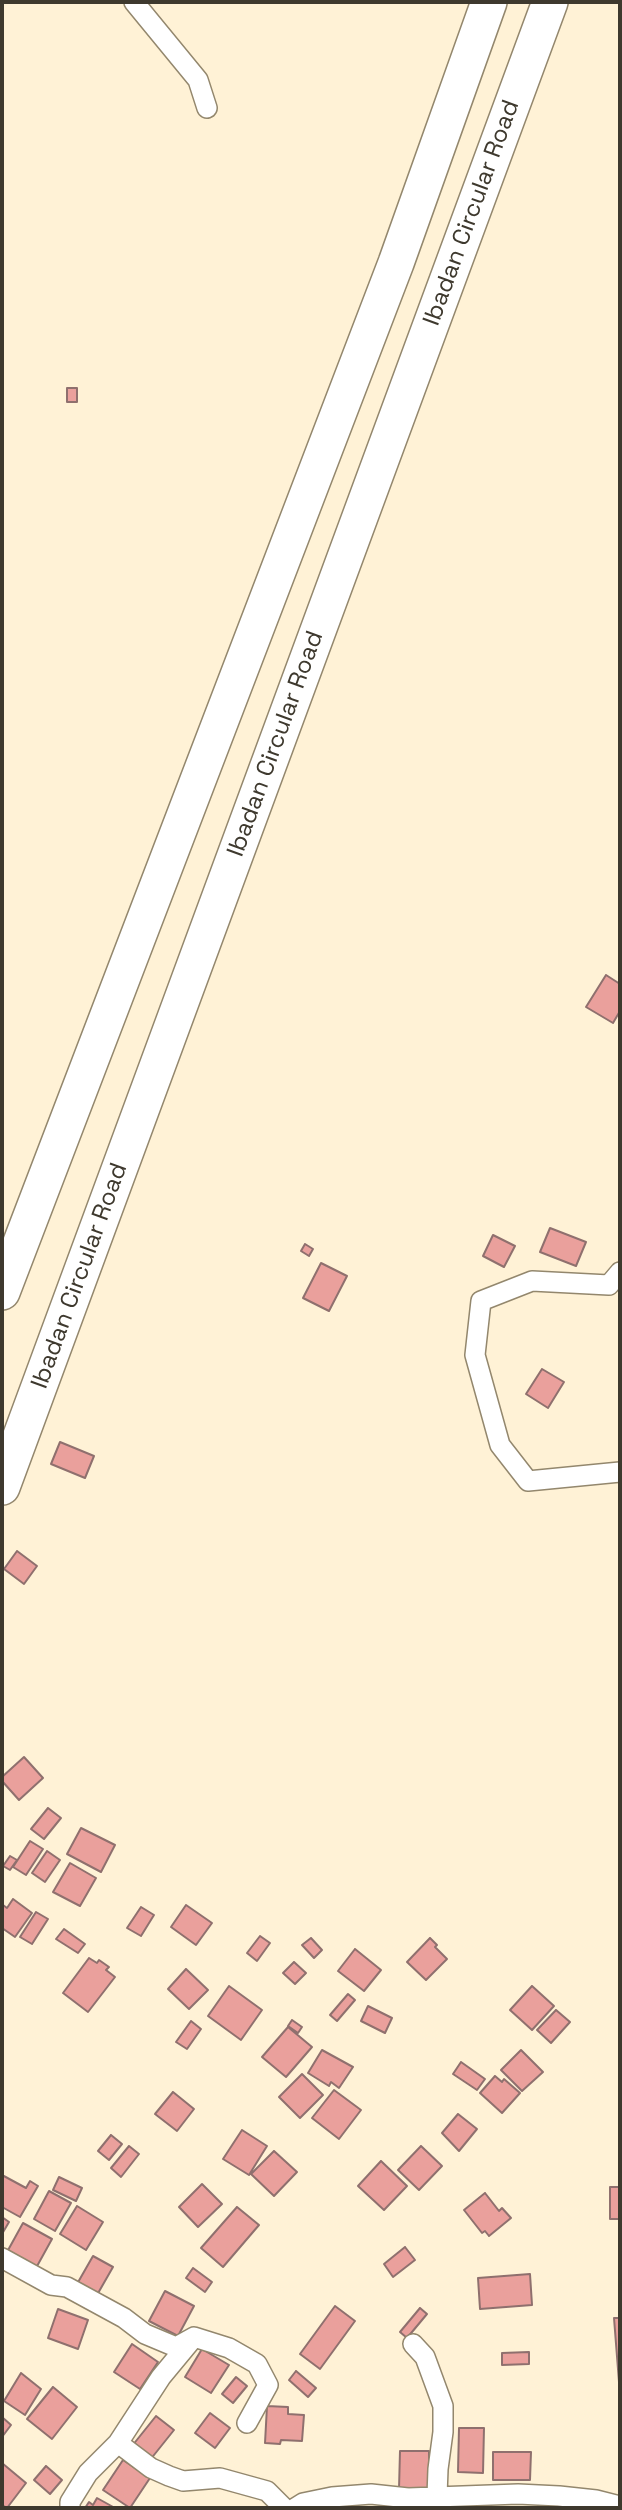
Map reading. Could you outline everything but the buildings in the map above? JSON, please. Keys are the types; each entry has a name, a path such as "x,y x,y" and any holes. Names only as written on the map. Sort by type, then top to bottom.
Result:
{"highway":[{"path":"2,1292 391,276 489,2"},
{"name":"Ibadan Circular Road","path":"2,1487 550,2"}],"street":[{"path":"134,2 198,80 207,108"},
{"path":"620,1272 609,1285 532,1281 481,1300 475,1355 500,1444 528,1481 620,1472"},
{"path":"2,2258 51,2285 68,2287 124,2318 145,2334 165,2343 176,2347 194,2337 229,2348 257,2364 268,2385 247,2423"},
{"path":"70,2508 70,2501 88,2473 118,2443 161,2377 194,2337"},
{"path":"413,2344 425,2357 443,2406 437,2496"},
{"path":"118,2443 151,2468 169,2476 183,2481 220,2478 267,2491 284,2508"},
{"path":"295,2508 303,2503 332,2497 371,2494 408,2498 559,2496 620,2506"}]}
